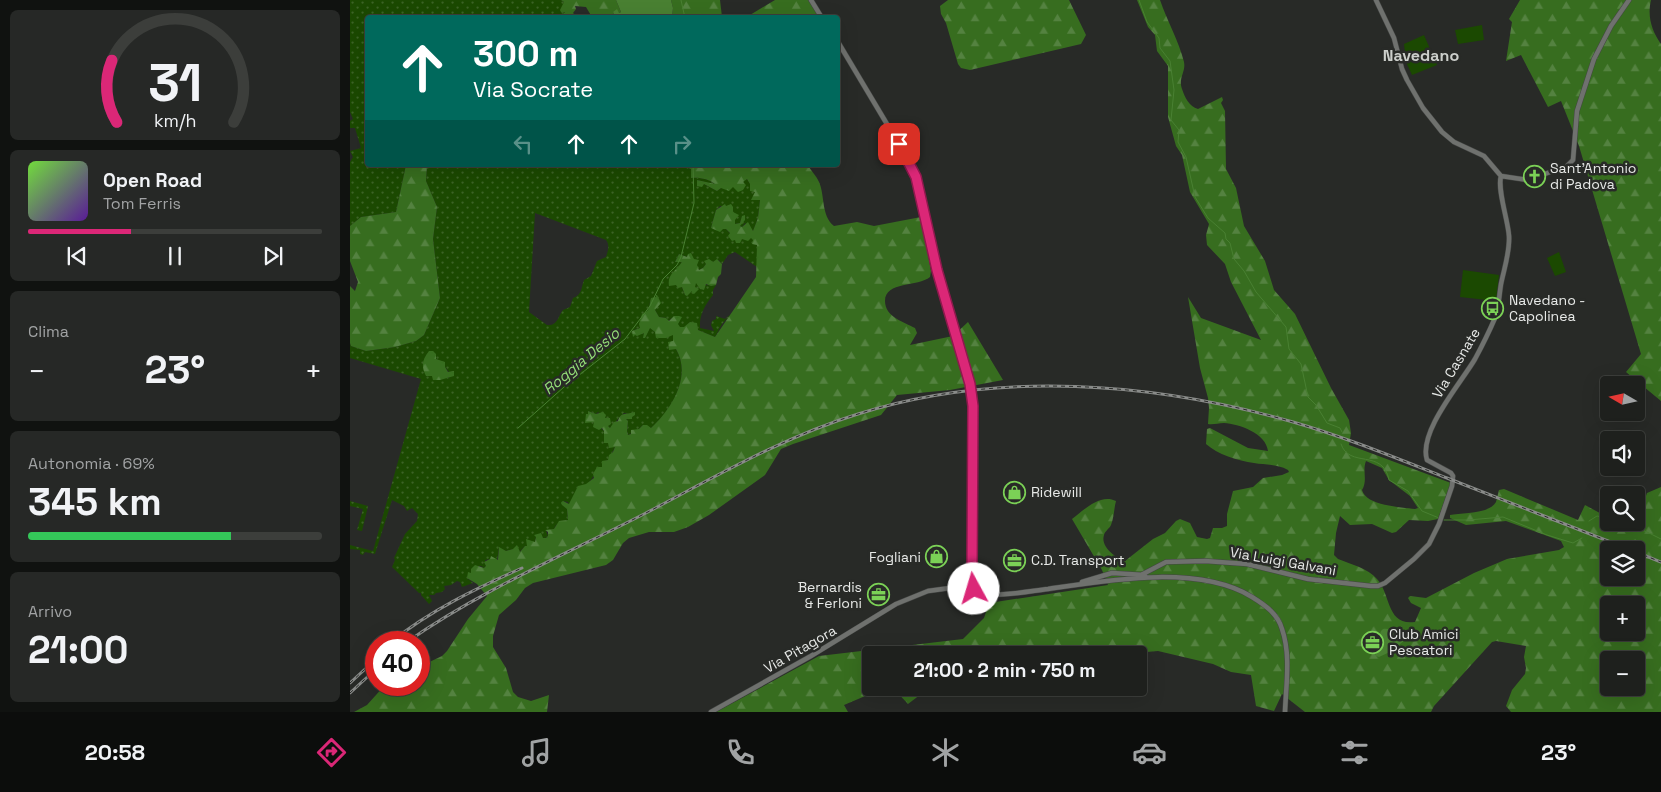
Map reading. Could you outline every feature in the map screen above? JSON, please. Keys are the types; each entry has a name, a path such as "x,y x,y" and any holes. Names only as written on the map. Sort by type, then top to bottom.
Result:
{"street":[{"path":"810,0 820,15"},
{"path":"1376,0 1394,38 1402,69 1423,108 1448,138 1460,146 1484,156 1501,176 1519,180 1528,180 1571,163 1575,152 1577,111 1594,59 1611,26 1630,0"},
{"path":"840,45 909,161 916,177 941,287 970,384 973,406 972,592"},
{"name":"Via Casnate","path":"1442,514 1452,486 1453,476 1429,463 1426,452 1433,425 1474,360 1496,316 1509,237 1502,196 1501,176"},
{"name":"Via Luigi Galvani","path":"1143,574 1166,562 1205,561 1246,564 1308,579 1371,586 1385,583 1429,544 1442,514"},
{"path":"972,572 966,587 968,593 1010,594 1117,580 1156,577"},
{"path":"1117,573 1117,580"},
{"path":"1108,574 1106,577 1110,581"},
{"path":"1076,585 1108,574 1143,574 1156,577 1216,582 1246,593 1261,602 1274,614 1282,628 1286,645 1285,712"},
{"path":"973,585 995,594"},
{"name":"Via Pitagora","path":"710,712 811,656 896,604 928,591 956,589 973,585"}],"shaded area":[{"path":"350,0 561,0 564,2 565,15 365,15 365,167 406,167 396,212 361,217 350,226 350,162 353,157 350,151 361,148 355,128 350,128 350,121 353,119 350,112"},
{"path":"616,0 671,0 673,8 672,15 614,15 613,12 617,9 619,13 621,12"},
{"path":"1482,25 1484,40 1458,44 1455,30"},
{"path":"1424,35 1437,65 1412,75 1406,62 1404,44"},
{"path":"427,167 686,167 691,169 691,178 704,179 716,185 697,180 697,186 704,184 717,191 721,188 733,187 747,179 755,195 760,200 758,218 753,231 745,223 742,227 740,226 742,216 740,223 735,224 733,212 726,206 720,206 716,210 711,228 726,229 735,239 751,237 757,245 757,267 735,252 728,255 722,264 719,260 713,262 705,261 706,264 699,270 687,257 679,254 675,262 682,262 679,267 676,285 682,287 685,295 695,287 696,282 700,287 716,285 713,295 702,314 700,328 714,331 711,325 716,316 725,319 732,313 722,324 715,337 698,330 690,322 684,328 680,328 672,318 668,321 666,318 659,317 655,310 656,298 650,302 640,328 634,330 635,334 645,333 643,338 650,327 655,332 673,334 673,341 669,349 676,349 680,359 681,381 672,402 659,421 651,428 643,425 628,435 628,421 625,418 630,414 624,413 610,428 606,419 598,412 596,414 588,411 594,422 604,431 609,443 615,447 608,460 602,462 602,468 597,469 592,479 569,505 568,502 563,501 567,509 568,520 556,525 554,529 546,531 548,536 545,538 536,537 535,542 527,544 519,552 513,549 506,551 499,548 497,560 485,560 486,566 484,568 477,566 467,578 473,583 462,587 460,582 457,581 451,585 444,586 445,589 442,592 429,595 432,601 429,604 421,593 392,567 405,534 417,521 418,514 412,508 407,511 404,506 392,500 375,554 365,552 363,555 360,554 360,550 350,549 350,545 373,551 421,379 350,358 350,343 351,346 366,351 395,347 416,341 424,335 440,298 433,239 437,207 426,181","holes":["535,213 606,240 608,246 606,257 597,261 591,276 584,280 580,293 573,298 570,307 563,310 556,322 547,325 529,312","436,359 445,363 445,367 449,372 449,378 433,376"]},
{"path":"1559,252 1566,272 1555,276 1547,258"},
{"path":"1463,270 1499,275 1496,301 1460,297"},
{"path":"350,501 368,506 362,531 357,530 363,509 350,506"},
{"path":"1383,629 1396,631 1406,639 1392,651 1379,657 1376,656 1375,647"}],"green space":[{"path":"561,0 616,0 621,12 613,12 614,15 591,15 586,7 575,6 576,9 573,13 575,15 564,15 565,12 560,10 564,2"},
{"path":"671,0 720,0 722,15 672,15"},
{"path":"775,0 808,0 820,15 750,15"},
{"path":"948,0 1069,0 1086,35 1081,44 970,70 961,68 958,64 946,23 941,14 940,6"},
{"path":"1137,0 1160,0 1184,62 1181,85 1184,96 1192,106 1198,109 1222,97 1221,103 1225,111 1226,169 1236,188 1244,226 1265,261 1274,290 1295,314 1331,388 1349,420 1351,433 1349,445 1451,483 1438,519 1428,521 1409,520 1396,532 1392,533 1372,524 1350,525 1340,516 1334,555 1338,559 1364,569 1373,575 1381,585 1394,614 1406,622 1415,622 1421,608 1411,603 1408,598 1410,596 1426,598 1474,573 1507,559 1559,550 1564,547 1561,541 1506,521 1466,525 1450,518 1450,515 1488,509 1496,502 1499,490 1504,489 1578,520 1585,505 1600,513 1600,531 1645,531 1645,499 1647,493 1661,487 1661,712 1511,712 1506,706 1512,690 1525,674 1524,657 1526,646 1496,641 1492,642 1434,706 1431,712 1305,712 1282,694 1274,711 1256,706 1251,675 1231,672 1213,664 1158,651 1147,652 1147,646 904,646 963,639 984,618 989,603 1108,585 1102,570 1072,519 1098,501 1110,499 1116,501 1112,522 1103,539 1104,544 1110,551 1125,561 1153,539 1165,533 1180,519 1190,523 1197,537 1210,538 1213,528 1227,526 1227,514 1233,491 1253,487 1263,478 1289,472 1280,467 1235,459 1216,451 1206,444 1207,429 1210,428 1248,448 1268,451 1262,439 1251,431 1224,423 1208,424 1208,398 1200,368 1188,297 1201,318 1261,340 1231,282 1225,264 1207,245 1206,235 1209,224 1190,192 1182,155 1176,146 1168,117 1168,66 1157,51 1155,35 1148,27","holes":["1366,461 1382,468 1389,480 1410,496 1418,508 1385,505 1377,503 1365,495 1362,490 1365,483"]},
{"path":"1520,0 1651,0 1651,24 1661,44 1661,401 1645,388 1645,376 1631,376 1626,372 1641,354 1579,146 1561,101 1548,107 1521,55 1506,61 1512,22 1509,19"},
{"path":"406,167 427,167 426,181 437,207 433,239 440,298 424,335 416,341 395,347 366,351 351,346 350,343 350,286 355,291 358,282 350,261 350,226 361,217 396,212"},
{"path":"686,167 809,167 819,182 827,217 834,226 857,222 874,226 921,217 931,271 930,277 890,290 886,295 885,301 888,311 896,318 915,328 917,333 910,345 953,336 968,322 1003,380 950,390 897,395 881,415 781,449 765,475 709,515 688,527 674,532 649,532 629,538 623,543 613,560 606,565 533,583 525,588 516,600 499,615 493,636 493,647 506,668 513,692 518,697 531,701 549,695 547,712 354,712 367,705 375,696 430,696 430,662 442,656 447,651 468,619 487,596 477,584 467,578 468,572 471,573 471,569 475,565 484,568 486,566 484,562 490,559 491,556 498,560 499,547 506,551 513,549 517,545 520,552 527,546 526,539 535,542 536,537 534,535 541,533 543,538 546,538 548,532 545,530 554,529 559,521 568,520 567,509 561,503 563,501 569,504 578,486 586,484 594,478 593,474 597,467 602,467 602,461 608,460 615,447 609,448 608,443 604,443 604,431 602,428 599,430 593,427 594,422 585,423 588,411 596,414 603,412 606,415 605,418 610,418 611,424 608,426 610,428 621,416 635,412 632,419 626,419 628,421 628,435 631,434 631,430 639,429 643,425 651,428 666,411 681,381 680,359 676,349 669,350 668,342 673,341 673,335 666,338 656,338 655,332 650,328 645,338 643,338 644,333 633,337 632,331 640,328 639,324 642,314 648,309 651,298 657,295 661,303 655,310 659,317 666,318 669,321 674,316 682,317 678,324 680,327 684,327 690,322 697,323 698,330 715,337 756,277 757,245 752,244 753,240 751,238 748,241 742,239 740,243 736,243 735,240 732,241 728,236 730,233 726,229 720,232 711,228 716,210 725,204 726,206 731,204 733,212 739,215 735,220 735,224 740,223 742,216 745,215 745,220 740,226 742,227 748,222 753,231 758,218 760,200 751,200 755,192 750,191 750,184 747,179 743,182 746,185 743,190 738,192 733,187 729,191 721,188 717,191 704,184 702,187 697,186 697,180 715,184 704,179 691,178 691,169"},
{"path":"691,253 694,259 699,260 697,265 699,270 706,264 704,261 709,259 713,262 717,259 722,264 721,274 716,285 706,284 704,290 700,289 696,283 695,287 699,289 694,294 692,291 687,296 682,287 678,288 676,285 669,286 669,278 682,262 675,262 679,254 687,257"},
{"path":"429,351 433,351 436,354 436,359 445,362 448,372 454,371 454,376 433,380 432,376 426,376 423,363"},
{"path":"862,651 862,696 865,696 844,705 848,712 716,712 819,656"},
{"path":"901,696 918,696 908,704"}],"waterway":[{"name":"Roggia Desio","path":"681,0 684,15"},
{"path":"1139,0 1147,22 1159,38 1160,48 1170,61 1174,90 1171,120 1179,130 1178,142 1186,157 1195,197 1208,218 1225,233 1234,259 1244,271 1256,292 1286,327 1289,349 1301,364 1308,397 1316,405 1327,423 1340,428 1342,432"},
{"name":"Roggia Desio","path":"518,428 564,387 625,339 650,306 663,279 677,265 681,257 694,203 693,167"},
{"path":"1341,444 1351,456 1380,464 1386,470 1389,480 1408,491 1422,511 1439,518"},
{"path":"1589,521 1597,516 1600,516"},
{"path":"1444,520 1503,517 1547,535 1573,543 1582,538"},
{"path":"1644,531 1661,539"}],"railway":[{"path":"424,631 464,606 523,574 749,459 803,434 858,414 911,400 965,391 1075,386 1130,390 1240,408 1332,434 1608,541"},
{"path":"1645,556 1661,562"},
{"path":"405,631 454,601 522,568"},
{"path":"350,683 365,669"},
{"path":"350,693 365,679"}],"place":[{"name":"Sant'Antonio di Padova","path":"1534,176"},
{"name":"Navedano - Capolinea","path":"1493,308"},
{"name":"Ridewill","path":"1015,492"},
{"name":"Fogliani","path":"937,557"},
{"name":"C.D. Transport","path":"1015,560"},
{"name":"Bernardis & Ferloni","path":"878,595"},
{"name":"Club Amici Pescatori","path":"1373,642"}],"district":[{"name":"Navedano","path":"1421,55"}],"route":[{"path":"899,144 916,177 941,287 970,384 973,406 972,572 974,589"}]}
